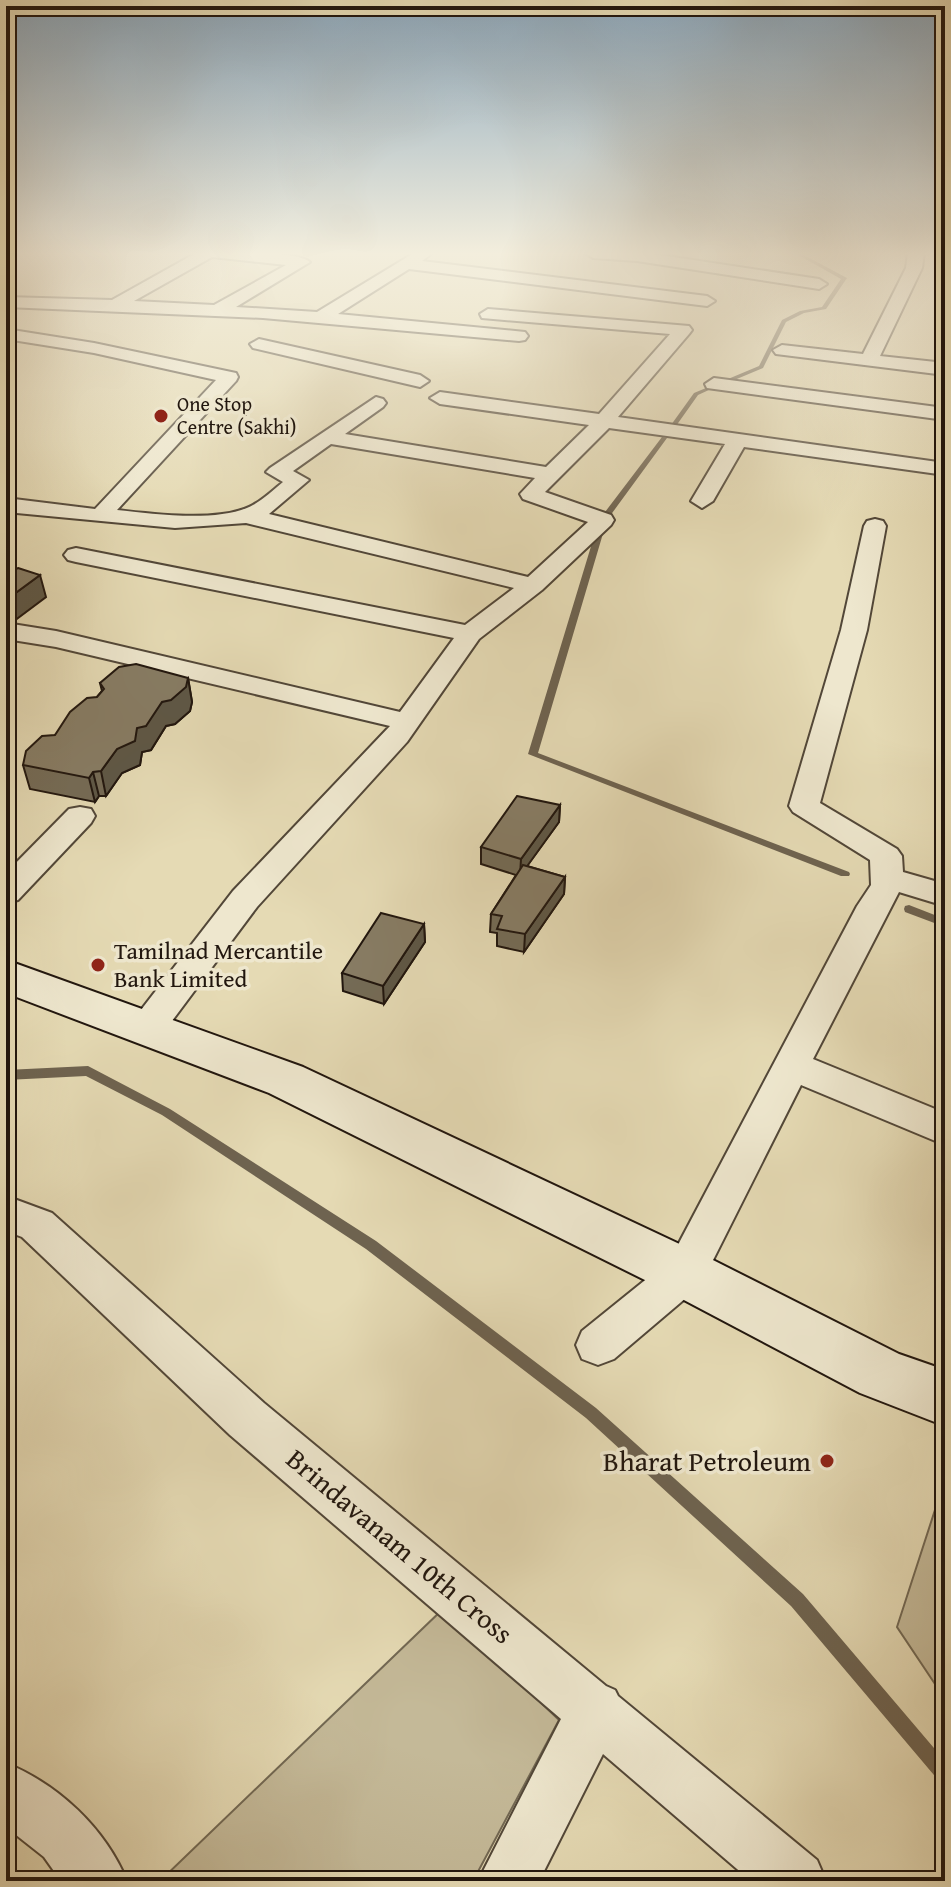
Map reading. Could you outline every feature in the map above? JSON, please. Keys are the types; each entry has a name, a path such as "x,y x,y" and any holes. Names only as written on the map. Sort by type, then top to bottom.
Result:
{"street":[{"path":"44,341 229,377 100,516"},
{"path":"212,372 267,341"},
{"path":"147,1028 245,899 407,722 470,634 533,585 603,520 531,494 603,422 673,341"},
{"path":"869,360 879,341"},
{"path":"782,350 945,369"},
{"path":"248,351 420,381"},
{"path":"714,384 945,414"},
{"path":"440,398 945,469"},
{"path":"6,505 100,516 212,521 257,512 298,480 277,472 376,403"},
{"path":"328,437 551,474"},
{"path":"702,501 737,441"},
{"path":"243,515 533,585"},
{"path":"598,1345 685,1273 873,906 887,886 886,856 804,806 854,630 875,526"},
{"path":"76,555 470,634"},
{"path":"6,631 56,639 407,722"},
{"path":"6,892 80,816"},
{"path":"887,878 945,895"},
{"path":"6,976 286,1080 685,1273 881,1374 945,1398"},
{"path":"791,1065 945,1130"},
{"name":"Brindavanam 10th Cross","path":"6,1213 37,1225 247,1419 596,1709 796,1881"},
{"path":"508,1881 596,1709"},
{"path":"6,1792 65,1836 97,1881"}],"shaded area":[{"path":"945,1479 945,1699 897,1627"},
{"path":"443,1609 559,1720 473,1881 160,1881"}],"building":[{"path":"18,568 40,575 6,600 6,576"},
{"path":"136,664 188,678 186,687 171,700 162,702 146,726 137,728 135,741 117,749 101,771 93,772 89,778 23,765 26,751 42,736 55,735 70,712 87,698 97,697 104,689 100,683 119,667"},
{"path":"517,796 560,805 521,859 481,847"},
{"path":"523,865 565,877 525,934 497,929 502,916 491,914"},
{"path":"381,913 424,924 383,986 342,973"}],"waterway":[{"path":"730,380 761,367 774,341"},
{"path":"674,425 696,394 708,389"},
{"path":"664,438 603,520 533,754 845,874"},
{"path":"909,909 945,923"},
{"path":"6,1075 88,1071 166,1112 371,1245 591,1413 797,1600 945,1775"}],"place":[{"name":"One Stop Centre (Sakhi)","path":"161,416"},
{"name":"Tamilnad Mercantile Bank Limited","path":"98,965"},
{"name":"Bharat Petroleum","path":"827,1461"}]}
